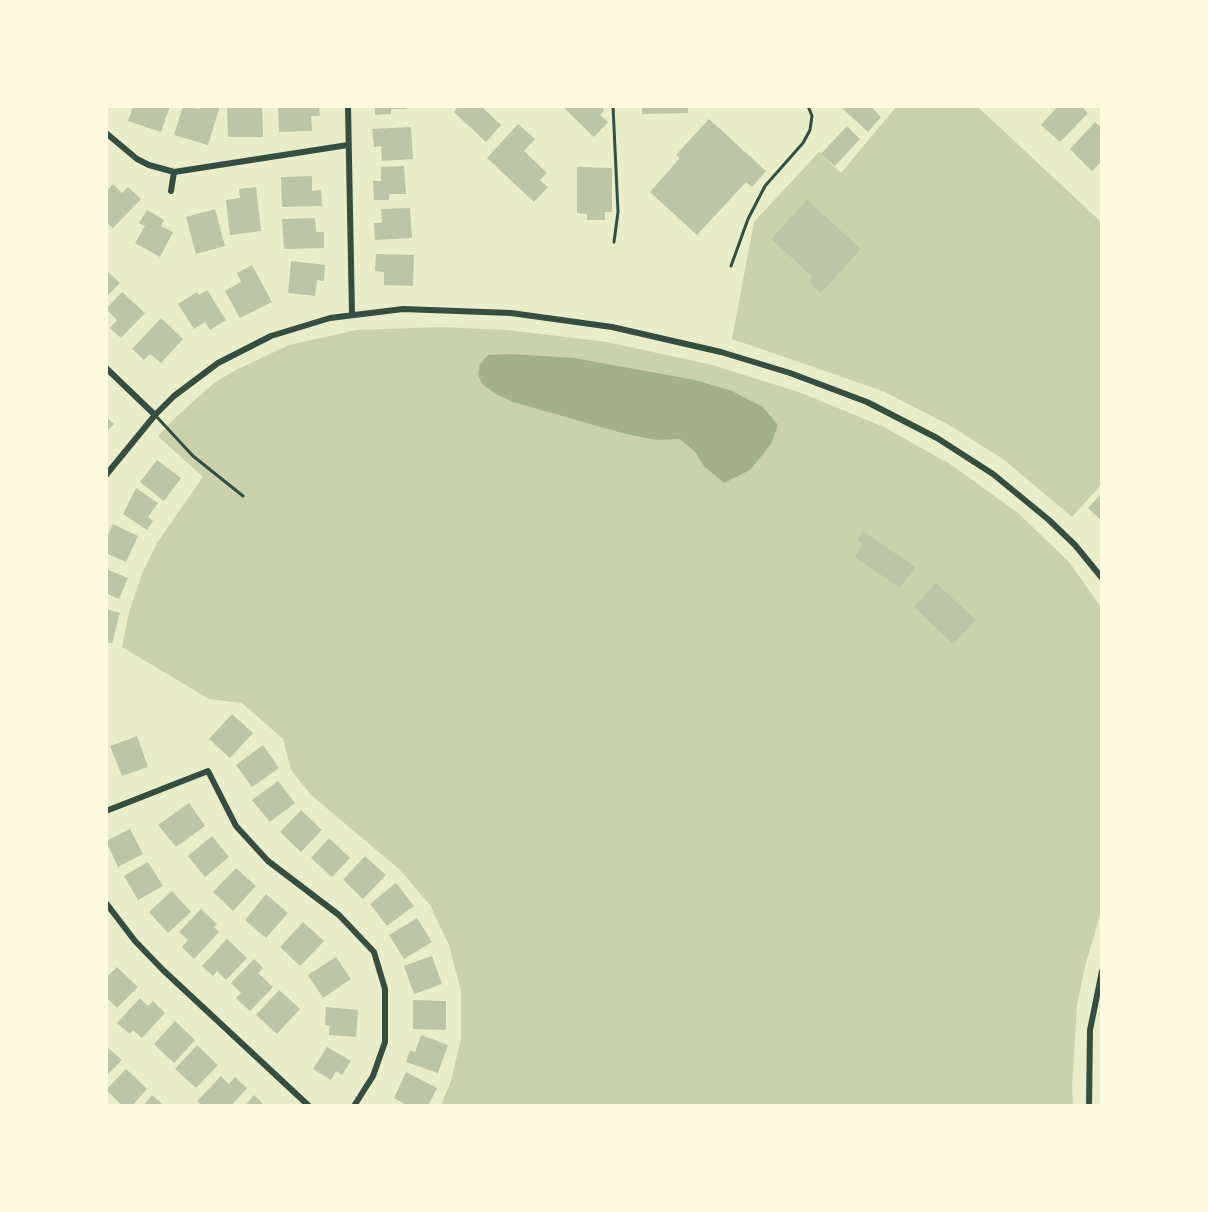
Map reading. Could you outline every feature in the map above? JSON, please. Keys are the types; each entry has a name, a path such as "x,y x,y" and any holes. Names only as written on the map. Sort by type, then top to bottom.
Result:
{"street":[{"path":"348,106 352,315"},
{"path":"106,134 137,159 174,172 348,145"},
{"path":"171,191 174,172"},
{"path":"106,475 154,415 194,380 252,344 290,328 352,315 430,309 511,313 590,323 667,338 790,373 867,402 961,452 993,474 1049,520 1075,545 1101,578"},
{"path":"106,368 154,415"},
{"path":"106,811 208,771 236,826 268,861 339,915 374,952 386,989 385,1042 373,1076 354,1106"},
{"path":"106,903 135,941 163,970 309,1106"},
{"path":"1089,1106 1090,1030 1101,971"}],"lane":[{"path":"614,106 618,212 614,242"},
{"path":"732,266 748,219 765,186 803,143 810,130 812,116 808,106"},
{"path":"154,415 193,456 243,496"}],"shaded area":[{"path":"896,107 978,107 1101,222 1101,485 1072,517 1003,459 949,425 883,391 732,339 754,222 819,152 841,173"},
{"path":"441,327 508,330 607,342 712,365 799,392 884,427 950,464 1018,513 1069,562 1101,607 1101,912 1085,966 1077,1006 1073,1105 441,1105 451,1081 461,1038 461,991 449,945 430,905 399,869 311,795 291,770 283,739 242,703 209,699 122,647 129,612 142,574 157,543 203,477 158,436 177,416 214,383 289,345 356,330"},
{"path":"511,354 574,358 695,380 732,391 763,407 778,425 771,444 750,470 724,483 704,466 695,452 680,439 656,440 622,433 513,402 496,394 482,384 478,374 480,364 488,355"}],"building":[{"path":"133,106 170,106 161,132 128,121"},
{"path":"183,106 199,109 200,106 220,106 208,145 174,135"},
{"path":"227,106 262,106 263,137 228,137"},
{"path":"278,106 319,106 320,116 311,116 312,131 279,132"},
{"path":"375,106 407,106 407,109 391,109 391,114 375,115"},
{"path":"455,106 481,106 501,125 486,142 454,112 457,108"},
{"path":"562,106 601,106 604,110 600,115 608,122 594,137"},
{"path":"642,106 688,106 688,113 642,114"},
{"path":"840,106 870,106 881,117 868,132"},
{"path":"1058,106 1081,106 1088,113 1060,142 1041,125"},
{"path":"709,119 766,171 752,187 746,182 697,235 650,192 680,158 676,155"},
{"path":"1095,122 1102,128 1102,161 1092,171 1070,149"},
{"path":"518,124 535,139 524,151 547,173 540,180 548,187 534,202 487,158"},
{"path":"847,126 860,139 835,166 821,154"},
{"path":"411,127 413,159 382,161 381,146 374,147 372,129"},
{"path":"404,166 406,194 389,194 389,200 374,200 373,181 381,181 381,167"},
{"path":"577,167 612,168 612,212 605,212 605,220 587,220 587,214 577,213"},
{"path":"312,176 312,191 321,190 322,206 282,207 281,177"},
{"path":"113,184 122,193 128,187 141,199 113,228 106,222 106,192"},
{"path":"256,187 261,231 230,235 226,200 240,198 239,189"},
{"path":"807,200 861,249 821,293 809,282 813,277 771,239"},
{"path":"410,208 412,238 375,240 374,223 382,223 381,209"},
{"path":"215,209 225,246 196,254 186,217"},
{"path":"147,210 164,220 161,226 173,232 160,257 135,243 145,226 139,223"},
{"path":"315,218 316,232 324,232 324,248 284,249 282,219"},
{"path":"376,254 414,255 413,286 384,285 384,272 375,271"},
{"path":"291,261 325,265 324,281 317,280 315,296 288,293"},
{"path":"252,265 272,302 240,318 225,291 241,282 237,273"},
{"path":"106,270 120,283 106,297"},
{"path":"207,290 226,320 210,330 205,322 194,329 178,304 197,292 199,295"},
{"path":"122,292 145,313 121,338 110,328 117,320 106,309"},
{"path":"161,318 183,339 161,363 150,354 144,360 132,349"},
{"path":"106,417 114,424 106,432"},
{"path":"157,460 181,478 164,501 140,482"},
{"path":"136,488 158,503 148,517 153,521 147,530 123,514"},
{"path":"1102,493 1102,521 1088,508"},
{"path":"113,524 138,536 126,562 106,553 106,538"},
{"path":"863,531 915,567 900,588 855,557 863,544 857,540"},
{"path":"106,569 128,578 119,599 106,593"},
{"path":"936,583 976,620 953,644 914,607"},
{"path":"106,609 120,613 112,643 106,642"},
{"path":"232,714 253,733 230,758 209,739"},
{"path":"137,736 148,767 122,776 110,746"},
{"path":"263,745 279,768 252,787 236,765"},
{"path":"278,781 295,803 270,822 252,800"},
{"path":"189,803 205,826 176,847 158,825"},
{"path":"301,810 322,830 301,852 280,832"},
{"path":"130,829 143,854 118,867 106,841"},
{"path":"212,836 229,857 205,877 188,856"},
{"path":"329,838 350,858 332,877 311,858"},
{"path":"365,856 386,875 363,899 343,880"},
{"path":"148,862 163,886 138,900 124,876"},
{"path":"236,868 256,886 233,911 213,892"},
{"path":"396,883 414,906 387,926 370,904"},
{"path":"172,891 191,912 168,933 149,912"},
{"path":"266,894 288,913 266,938 245,920"},
{"path":"201,909 217,924 214,927 219,932 194,959 182,947 188,940 179,932"},
{"path":"417,918 432,942 404,959 389,935"},
{"path":"303,922 324,941 300,966 280,947"},
{"path":"227,939 247,958 226,980 217,971 213,976 202,966"},
{"path":"432,956 442,984 414,994 404,966"},
{"path":"336,957 351,979 323,998 308,975"},
{"path":"254,959 263,968 258,973 273,987 250,1011 236,998 241,993 231,983"},
{"path":"117,967 138,987 117,1008 106,997 106,978"},
{"path":"279,990 300,1009 277,1034 256,1015"},
{"path":"140,998 148,1006 153,1001 165,1013 142,1038 133,1030 130,1034 117,1023"},
{"path":"413,1000 446,1001 446,1030 413,1029"},
{"path":"326,1007 358,1010 356,1037 329,1035 330,1026 325,1025"},
{"path":"175,1021 195,1040 174,1063 154,1044"},
{"path":"421,1035 448,1045 438,1073 406,1062 410,1050 415,1052"},
{"path":"197,1045 218,1065 196,1088 175,1069"},
{"path":"106,1046 122,1060 106,1076"},
{"path":"327,1047 351,1061 342,1075 336,1071 331,1080 313,1069"},
{"path":"126,1069 147,1089 132,1106 123,1106 106,1090"},
{"path":"406,1072 437,1088 428,1106 408,1106 394,1098"},
{"path":"221,1076 229,1084 235,1077 247,1088 231,1106 202,1106 197,1101"},
{"path":"152,1095 164,1106 143,1106"},
{"path":"254,1095 265,1106 245,1106"}]}
